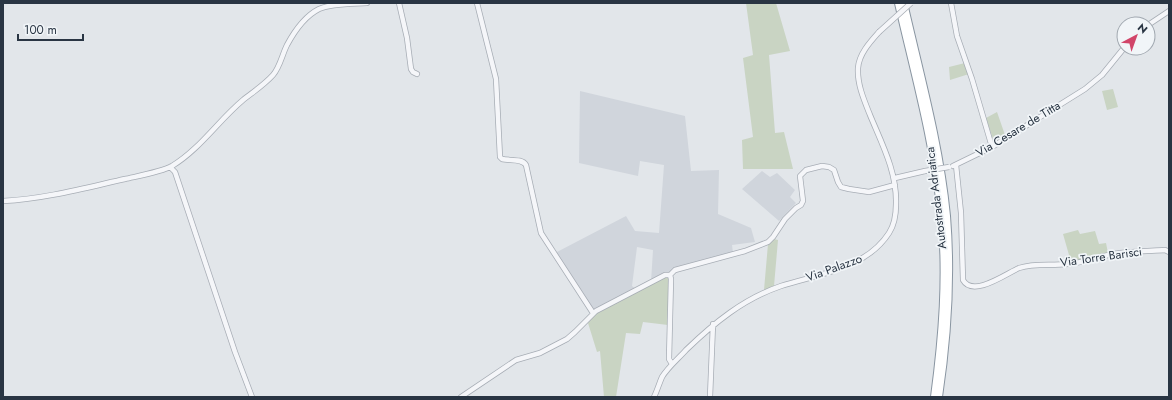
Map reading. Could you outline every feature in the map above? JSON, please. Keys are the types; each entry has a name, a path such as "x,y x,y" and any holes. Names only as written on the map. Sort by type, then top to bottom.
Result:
{"highway":[{"name":"Autostrada Adriatica","path":"898,3 931,148 941,216 944,264 943,299 934,397"},
{"name":"Autostrada Adriatica","path":"904,3 935,141 942,177 947,216 950,263 949,311 939,397"}],"street":[{"path":"3,201 60,194 170,167 205,139 243,100 273,75 278,68 291,38 298,27 308,18 319,9 335,5 367,3"},
{"path":"399,3 407,38 411,69 417,74"},
{"path":"477,3 496,79 500,157 510,161 521,161 526,165 541,233 593,313"},
{"name":"Via Palazzo","path":"654,397 663,377 672,364 713,324 734,309 753,298 779,287 846,266 864,258 872,253 890,232 895,218 895,178 888,156 863,98 858,68 860,60 868,46 879,32 911,3"},
{"path":"951,3 957,36 972,79 992,147"},
{"path":"1156,20 1169,11"},
{"name":"Via Cesare de Titta","path":"895,178 956,165 992,147 1085,89 1102,75 1117,56"},
{"name":"Via Torre Barisci","path":"956,165 961,213 963,280 968,285 982,286 1018,269 1038,264 1066,264 1130,252 1165,250 1169,252"},
{"path":"461,397 516,360 540,352 567,338 575,332 593,313 665,275 670,275 675,270 745,251 768,242 785,219 801,206 803,201 800,176 806,170 822,166 829,167 834,170 841,186 869,192 895,185"},
{"path":"170,167 175,172 235,352 252,397"},
{"path":"670,275 670,359 672,364"},
{"path":"710,397 713,324"}],"shaded area":[{"path":"580,91 685,116 691,171 719,170 718,214 751,228 755,242 732,245 733,253 695,264 651,282 653,250 637,247 632,286 636,289 593,311 555,253 626,216 635,231 659,233 664,165 640,161 638,176 579,163"},
{"path":"762,171 770,177 777,173 795,190 790,197 796,203 779,221 742,189"}],"green space":[{"path":"746,3 776,3 790,51 769,55 775,133 784,132 793,169 743,169 742,140 753,137 743,58 753,55"},
{"path":"965,63 969,74 950,80 949,67"},
{"path":"1113,89 1118,107 1107,110 1102,91"},
{"path":"997,112 1005,135 994,142 986,118"},
{"path":"1078,230 1080,234 1095,231 1099,244 1106,243 1108,253 1067,263 1066,256 1069,255 1063,234"},
{"path":"774,239 778,240 774,286 764,290 768,244"},
{"path":"666,277 670,278 668,325 643,322 640,334 626,333 616,397 604,397 600,351 597,352 588,323 596,313"}]}
